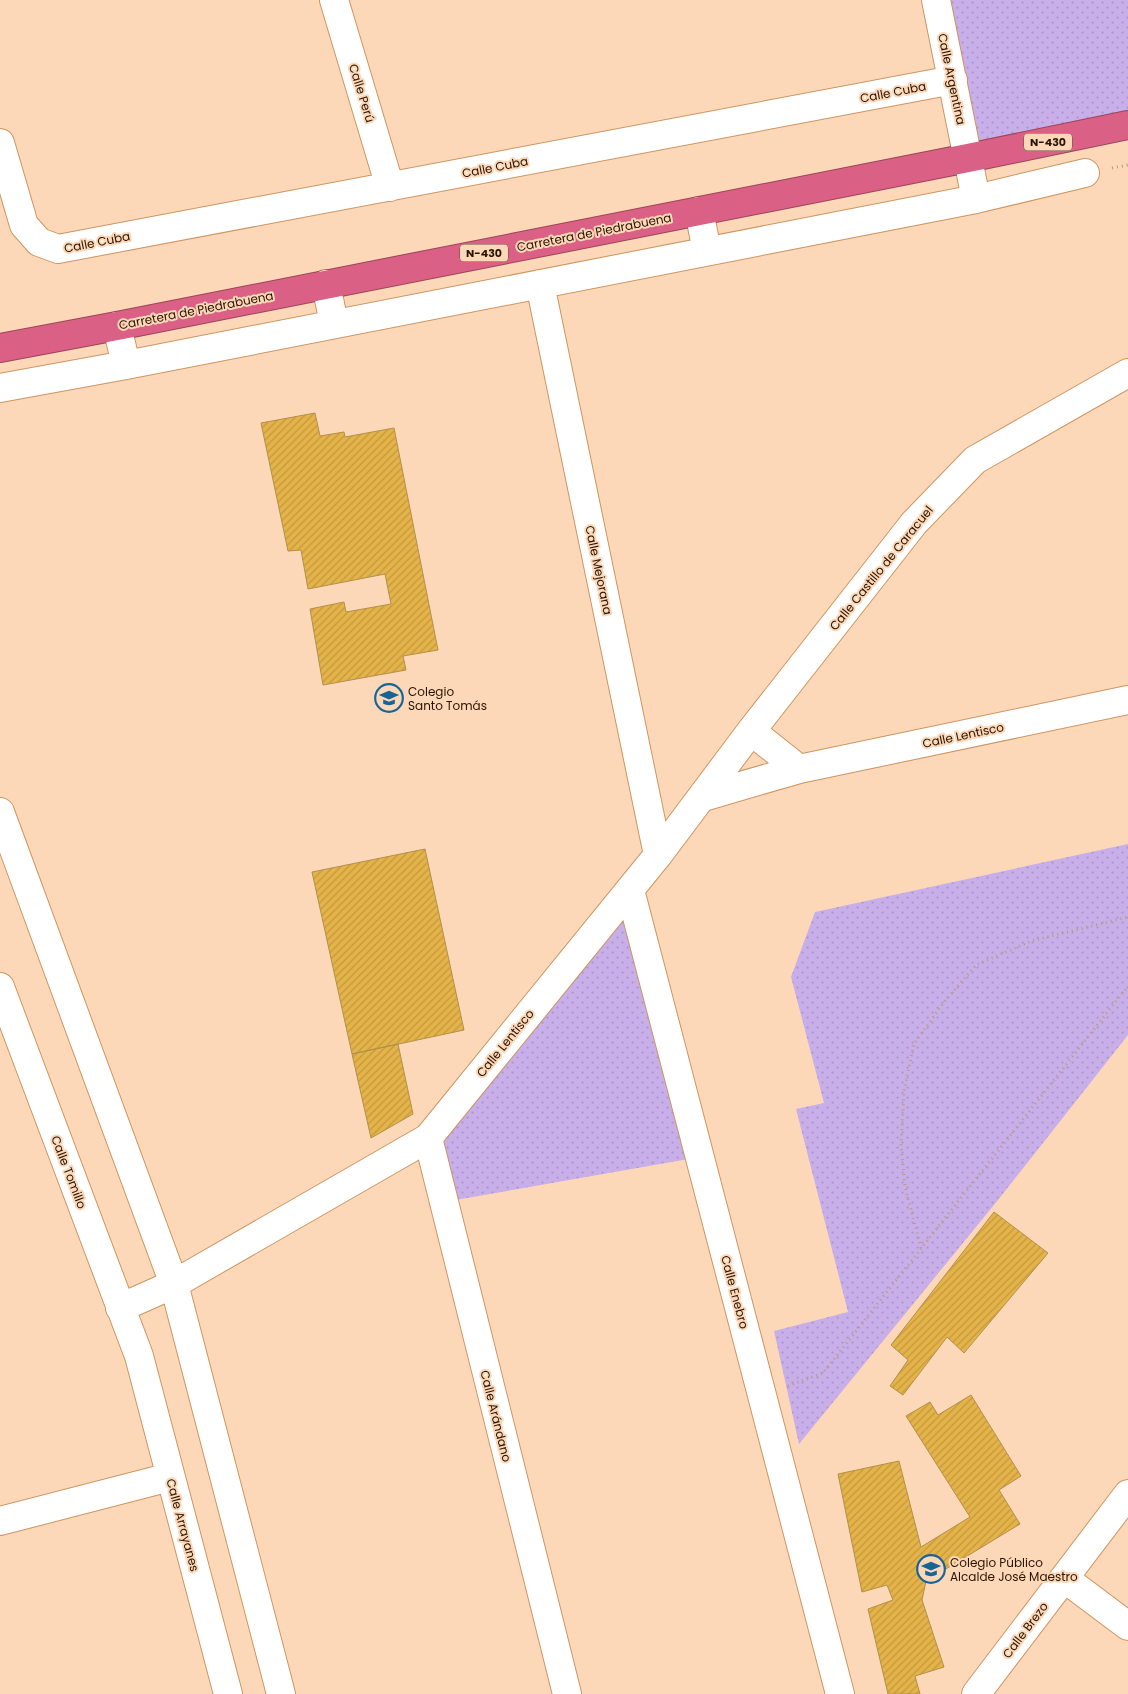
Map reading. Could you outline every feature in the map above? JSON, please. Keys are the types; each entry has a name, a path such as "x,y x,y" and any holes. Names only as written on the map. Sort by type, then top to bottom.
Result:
{"highway":[{"name":"Carretera de Piedrabuena","path":"0,348 1128,125"}],"street":[{"name":"Calle Perú","path":"334,0 390,187"},
{"name":"Calle Argentina","path":"936,0 976,199"},
{"name":"Calle Cuba","path":"0,143 24,225 39,242 58,249 953,80"},
{"path":"0,388 976,199 1085,174"},
{"path":"699,211 707,251"},
{"path":"326,284 334,324"},
{"name":"Calle Mejorana","path":"540,284 658,855"},
{"path":"117,326 126,365"},
{"name":"Calle Castillo de Caracuel","path":"702,797 914,523 975,460 1128,373"},
{"name":"Calle Lentisco","path":"120,1308 174,1284 428,1138 630,890 702,797 799,769 1128,700"},
{"path":"752,731 799,769"},
{"path":"0,812 174,1284 281,1694"},
{"name":"Calle Enebro","path":"630,890 840,1694"},
{"name":"Calle Tomillo","path":"0,987 139,1356"},
{"name":"Calle Arándano","path":"428,1138 566,1694"},
{"name":"Calle Arrayanes","path":"139,1356 228,1694"},
{"path":"0,1522 170,1477"},
{"name":"Calle Brezo","path":"976,1694 1128,1494"},
{"path":"1064,1578 1128,1626"}],"path":[{"path":"921,1248 905,1188 901,1146 904,1091 914,1044 945,1001 976,965 1031,941 1128,917"},
{"path":"762,1396 823,1373 1128,986"}],"shaded area":[{"path":"935,0 1128,0 1128,119 968,158"},
{"path":"1128,844 1128,1035 998,1200 799,1444 774,1331 848,1312 796,1109 824,1103 791,977 815,912"},
{"path":"630,890 700,1157 444,1202 428,1138"}],"building":[{"path":"315,413 320,436 344,432 345,437 394,428 438,650 403,656 406,670 323,685 310,609 344,602 346,612 391,604 385,574 308,589 301,550 288,551 261,423"},
{"path":"425,849 464,1030 352,1054 312,872"},
{"path":"398,1044 413,1114 371,1138 352,1054"},
{"path":"994,1212 1048,1253 964,1353 947,1337 903,1395 890,1386 908,1360 891,1345"},
{"path":"971,1395 1021,1476 999,1490 1020,1524 926,1581 922,1600 944,1667 915,1676 920,1694 888,1694 868,1609 893,1600 887,1585 862,1592 838,1474 899,1461 921,1547 970,1517 906,1416 930,1402 938,1415"}],"place":[{"name":"Colegio Santo Tomás","path":"389,698"},
{"name":"Colegio Público Alcalde José Maestro","path":"931,1569"}]}
